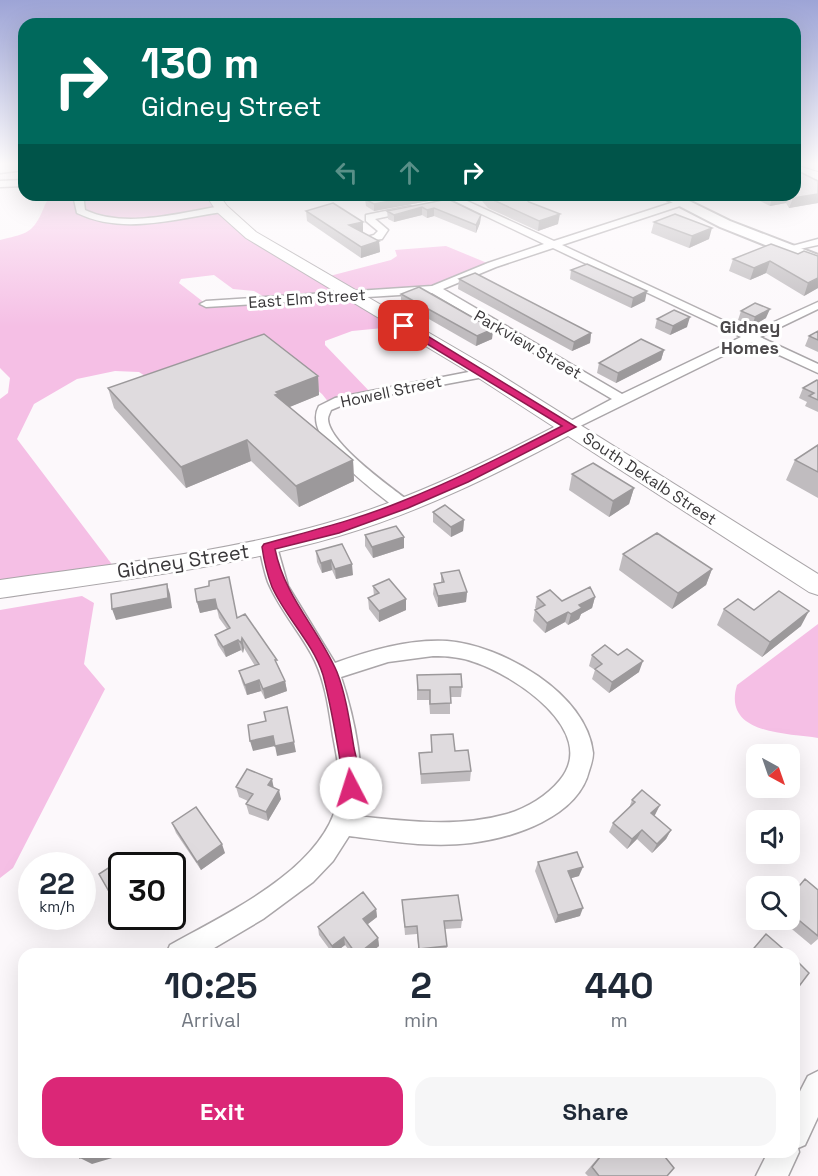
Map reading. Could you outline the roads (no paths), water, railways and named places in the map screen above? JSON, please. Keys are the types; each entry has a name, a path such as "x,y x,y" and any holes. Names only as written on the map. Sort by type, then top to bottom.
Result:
{"main road":[{"name":"South Dekalb Street","path":"232,217 251,235 484,373 818,586"},
{"path":"712,217 818,261"},
{"name":"Gidney Street","path":"0,589 268,547 334,530 404,506 570,427"}],"street":[{"path":"91,217 111,220 139,220 153,217"},
{"path":"370,217 369,219 383,230 378,237 371,239"},
{"path":"489,217 818,369"},
{"name":"East Elm Street","path":"206,304 434,289 492,265 637,217"},
{"path":"786,249 818,242"},
{"name":"Parkview Street","path":"434,289 622,399"},
{"name":"Gidney Street","path":"570,427 622,399 818,305"},
{"name":"Howell Street","path":"404,506 333,445 322,424 324,409 330,404 350,398 484,373"},
{"path":"189,948 267,902 314,864 342,825 349,803 350,771 330,673 308,632 280,588 272,569 268,547"},
{"path":"330,673 379,656 413,650 448,649 483,657 518,674 548,695 570,719 578,732 582,748 582,764 569,789 534,816 506,826 452,834 342,825"},
{"path":"800,1122 818,1086"},
{"path":"772,1176 781,1158"}],"district":[{"name":"Gidney Homes","path":"750,337"}]}
